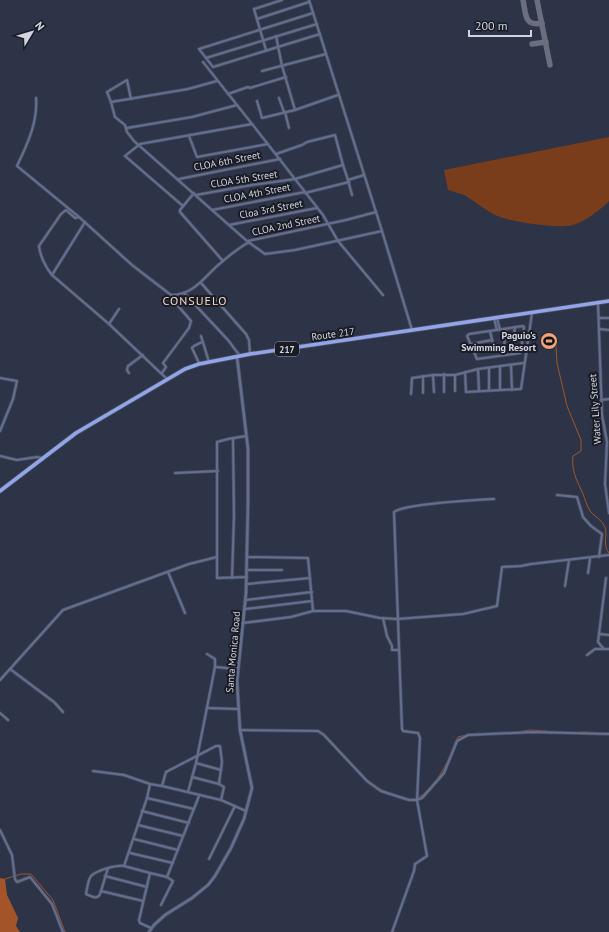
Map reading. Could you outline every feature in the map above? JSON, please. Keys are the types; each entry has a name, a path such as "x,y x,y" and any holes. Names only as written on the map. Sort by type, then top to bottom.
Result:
{"main road":[{"name":"Route 217","path":"0,490 76,433 185,369 199,364 250,354 609,301"}],"street":[{"path":"266,50 254,9 282,0"},
{"path":"257,19 309,1 412,330"},
{"path":"313,13 199,49 213,67 320,34"},
{"path":"206,58 316,24"},
{"path":"276,36 282,66 295,110"},
{"path":"262,71 326,54"},
{"path":"203,62 305,192 328,224 338,242 383,296"},
{"path":"126,77 131,99"},
{"path":"228,94 248,87 250,88 286,78"},
{"path":"127,80 107,92 115,117 125,125 127,132 138,145 248,242 265,254 338,242 382,231"},
{"path":"110,102 188,89 218,81"},
{"path":"256,101 262,118 295,110 338,95"},
{"path":"36,98 36,110 30,138 17,166 85,222 132,265 171,295 173,300 188,317 191,323 189,328 163,363 166,367 162,373"},
{"path":"280,98 289,128"},
{"path":"127,128 192,117 237,105"},
{"path":"183,206 125,156 138,145 252,124"},
{"path":"276,154 307,142 335,135 342,165 349,181 352,196"},
{"path":"188,136 197,157 268,144"},
{"name":"CLOA 6th Street","path":"178,179 280,159"},
{"name":"CLOA 5th Street","path":"195,194 295,179 342,165"},
{"name":"CLOA 4th Street","path":"212,210 305,192 349,181 364,175"},
{"path":"195,194 183,206 180,212 223,261"},
{"name":"Cloa 3rd Street","path":"229,225 317,208"},
{"path":"79,217 75,218 66,210 64,211 60,214 39,246 40,252 52,275 109,324 168,379"},
{"name":"CLOA 2nd Street","path":"248,242 376,212"},
{"path":"52,275 85,222"},
{"path":"171,295 184,293 201,283 223,261 248,242"},
{"path":"201,283 246,334 249,340 250,354"},
{"path":"184,293 232,344 238,356"},
{"name":"Water Lily Street","path":"598,303 601,400 607,442 605,484 609,513"},
{"path":"109,324 119,309"},
{"path":"465,372 466,392 521,390 532,313"},
{"path":"496,318 498,330"},
{"path":"599,318 609,318"},
{"path":"512,353 515,327"},
{"path":"524,327 520,353 478,359 467,335 506,329 524,327"},
{"path":"503,355 506,329"},
{"path":"599,329 609,330"},
{"path":"490,331 494,348"},
{"path":"200,336 209,362"},
{"path":"470,344 492,340"},
{"path":"199,364 192,348 202,342"},
{"path":"474,352 504,347"},
{"path":"129,372 127,370 128,366 143,355"},
{"name":"Santa Monica Road","path":"149,932 151,928 165,915 192,898 208,885 215,876 231,848 244,819 252,786 240,730 237,682 246,600 248,557 246,436 238,356"},
{"path":"411,394 412,378 444,374 455,375 478,369 524,363"},
{"path":"511,365 512,390"},
{"path":"500,367 500,390"},
{"path":"489,368 489,390"},
{"path":"478,369 478,391"},
{"path":"444,374 444,392"},
{"path":"433,375 434,392"},
{"path":"455,375 455,391"},
{"path":"423,376 423,393"},
{"path":"0,378 17,381 13,399 0,431"},
{"path":"601,400 609,399"},
{"path":"246,436 217,442 217,578 247,577"},
{"path":"232,578 233,438"},
{"path":"0,456 17,460 37,457 43,458"},
{"path":"175,473 218,471"},
{"path":"557,495 577,497 583,517 591,526 602,534 598,557"},
{"path":"392,932 414,871 415,864 427,856 417,800 420,738 418,733 403,731 402,729 394,512 399,509 422,506 494,499"},
{"path":"243,623 291,617 313,612 346,611 383,618 398,619 463,614 496,607 502,567 608,556"},
{"path":"0,680 63,610 189,564 217,557"},
{"path":"248,557 307,558 309,560 313,612"},
{"path":"588,573 590,558"},
{"path":"565,586 569,560"},
{"path":"247,570 282,570"},
{"path":"168,572 185,613"},
{"path":"247,584 310,578"},
{"path":"603,648 598,642 606,578"},
{"path":"246,600 312,592"},
{"path":"245,609 312,601"},
{"path":"383,618 392,650 398,650"},
{"path":"599,634 609,634"},
{"path":"587,655 594,649 609,649"},
{"path":"188,792 196,763 215,668 215,659 207,654"},
{"path":"215,668 238,669"},
{"path":"10,669 54,702 63,712"},
{"path":"207,708 238,709"},
{"path":"0,713 8,720"},
{"path":"240,730 318,731 324,735 367,781 381,791 409,800 417,800 422,798 444,773 457,741 468,735 533,732 609,734"},
{"path":"162,786 166,772 216,746 220,746 220,784"},
{"path":"196,763 221,770"},
{"path":"93,771 124,775 150,784 221,800 246,811"},
{"path":"192,777 220,784 224,787 221,800"},
{"path":"124,866 130,853 142,811 148,798 150,784"},
{"path":"167,877 200,796"},
{"path":"148,798 194,809"},
{"path":"209,858 235,806"},
{"path":"142,811 189,823"},
{"path":"138,825 183,836"},
{"path":"0,830 12,855 15,870 14,876 17,882 30,877 52,904 63,932"},
{"path":"134,839 178,850"},
{"path":"130,853 173,863"},
{"path":"108,868 100,896 94,898 86,894 90,877 92,875 108,868 120,865 167,877 173,881 161,905"},
{"path":"150,873 139,920 140,923 151,928"},
{"path":"105,876 147,887"},
{"path":"101,891 143,901"}],"shaded area":[{"path":"609,137 609,201 594,214 576,224 569,226 550,226 507,219 491,213 466,196 448,190 444,170"},
{"path":"0,878 5,879 7,895 18,918 16,926 20,932 0,932"}],"waterway":[{"path":"556,346 557,363 567,406 581,440 581,451 573,456 574,471 590,511 602,522 605,527 605,544 609,553"},
{"path":"518,732 530,730 546,731"},
{"path":"582,732 609,733"},
{"path":"378,788 394,795 411,799 421,796 431,787 439,776 458,737 471,734"},
{"path":"5,879 21,874 31,874 53,900 65,932"}],"taxiway":[{"path":"523,0 529,21 536,24 542,23"},
{"path":"537,0 550,65"},
{"path":"532,44 546,42"}],"place":[{"name":"Paguio's Swimming Resort","path":"549,341"}],"district":[{"name":"CONSUELO","path":"195,300"}]}
